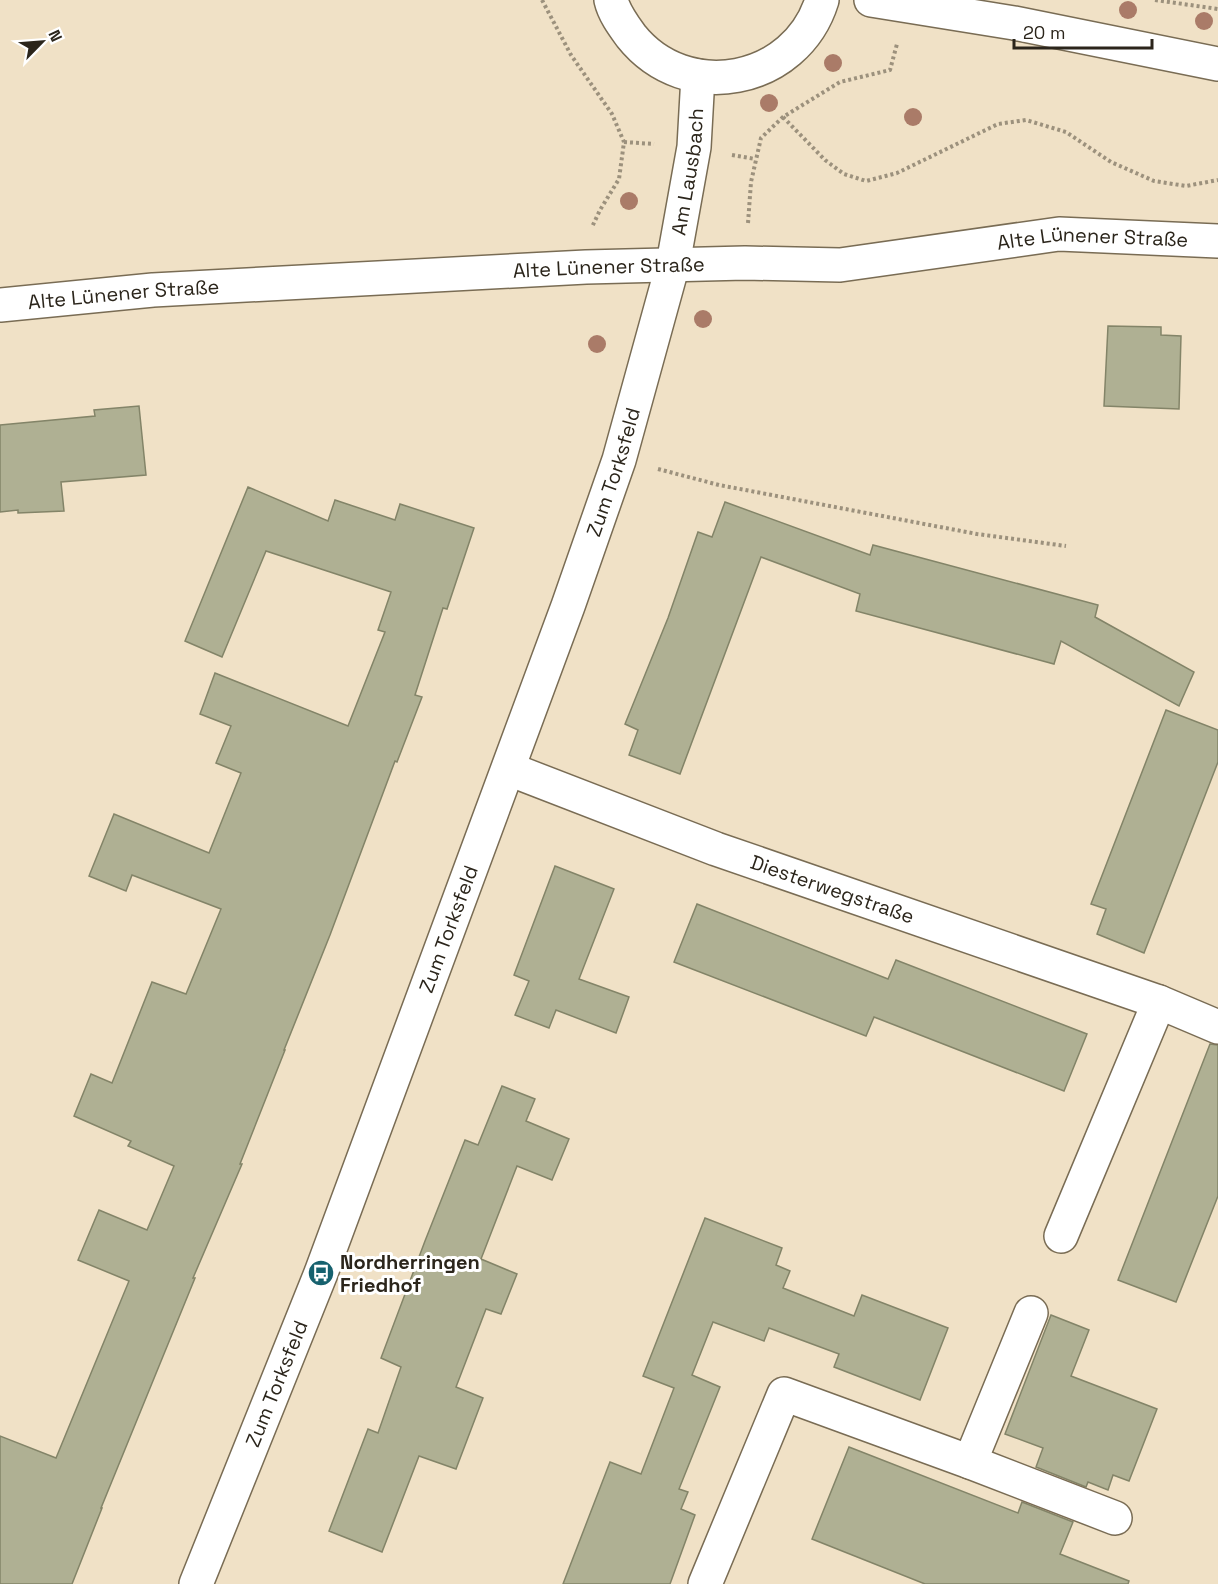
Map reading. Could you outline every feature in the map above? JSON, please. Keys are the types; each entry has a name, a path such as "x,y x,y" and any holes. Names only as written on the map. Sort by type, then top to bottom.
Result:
{"street":[{"path":"611,0 622,25 637,44 655,59 676,70 718,78 739,76 759,70 778,60 794,47 807,31 818,13 822,0"},
{"path":"872,0 1014,23 1218,64"},
{"name":"Am Lausbach","path":"673,264 694,147 698,76"},
{"name":"Alte Lünener Straße","path":"0,305 153,290 586,267 745,263 840,265 1059,234 1218,241"},
{"name":"Zum Torksfeld","path":"201,1582 321,1273 582,568 619,460 673,264"},
{"name":"Diesterwegstraße","path":"509,769 716,849 1159,1002 1218,1027"},
{"path":"1061,1236 1159,1002"},
{"path":"970,1462 1031,1313"},
{"path":"705,1584 784,1394 1115,1518"}],"path":[{"path":"542,0 571,55 612,114 624,142 619,179 600,210 587,238 586,267"},
{"path":"1155,0 1218,9"},
{"path":"745,263 751,182 760,138 783,117 840,82 890,70 908,5"},
{"path":"783,117 825,160 844,174 866,181 897,173 998,124 1026,120 1066,132 1111,162 1154,181 1186,186 1218,180"},
{"path":"619,460 719,484 907,521 977,534 1065,546"}],"building":[{"path":"1108,326 1161,327 1161,335 1181,336 1179,409 1104,406"},
{"path":"139,406 146,475 61,482 64,511 0,512 0,425 95,416 94,410"},
{"path":"248,487 328,521 335,500 395,520 400,504 474,528 447,609 443,608 415,695 422,697 397,762 395,761 240,1164 242,1164 193,1278 195,1278 72,1584 0,1584 0,1436 56,1458 129,1281 78,1260 99,1210 147,1230 174,1166 128,1146 131,1141 74,1116 91,1074 112,1083 152,982 186,994 221,909 132,875 126,891 89,876 114,814 209,853 241,773 216,763 231,726 200,714 215,673 348,726 385,632 378,630 391,592 266,551 222,657 185,641"},
{"path":"725,502 870,555 873,545 1098,605 1095,617 1194,672 1179,706 1061,641 1054,664 856,611 860,594 761,557 680,774 629,755 638,730 625,724 668,618 698,532 712,537"},
{"path":"1166,710 1218,730 1218,762 1144,953 1097,934 1106,909 1091,904"},
{"path":"555,866 614,889 579,979 629,997 616,1033 556,1010 549,1028 515,1015 529,981 514,975"},
{"path":"697,904 888,979 896,960 1087,1034 1064,1091 874,1017 866,1036 674,962"},
{"path":"1210,1044 1218,1045 1218,1196 1176,1302 1118,1280"},
{"path":"502,1086 535,1099 526,1121 569,1139 552,1180 517,1166 481,1259 517,1274 501,1314 486,1309 456,1387 483,1398 456,1469 419,1456 382,1552 329,1531 368,1429 378,1433 401,1367 381,1358 425,1241 465,1140 478,1145"},
{"path":"705,1218 782,1248 776,1265 790,1271 783,1288 854,1316 862,1295 948,1328 920,1400 834,1367 839,1354 769,1328 764,1341 713,1322 692,1375 720,1387 679,1489 688,1492 681,1509 695,1515 670,1584 563,1584 610,1462 641,1474 674,1388 643,1376"},
{"path":"1051,1315 1089,1330 1071,1376 1157,1409 1129,1481 1113,1475 1108,1490 1088,1482 1086,1487 1036,1467 1043,1448 1005,1434"},
{"path":"849,1447 1018,1513 1022,1502 1073,1522 1060,1554 1129,1581 1128,1584 925,1584 812,1539"}],"place":[{"name":"Nordherringen Friedhof","path":"321,1273"}]}
